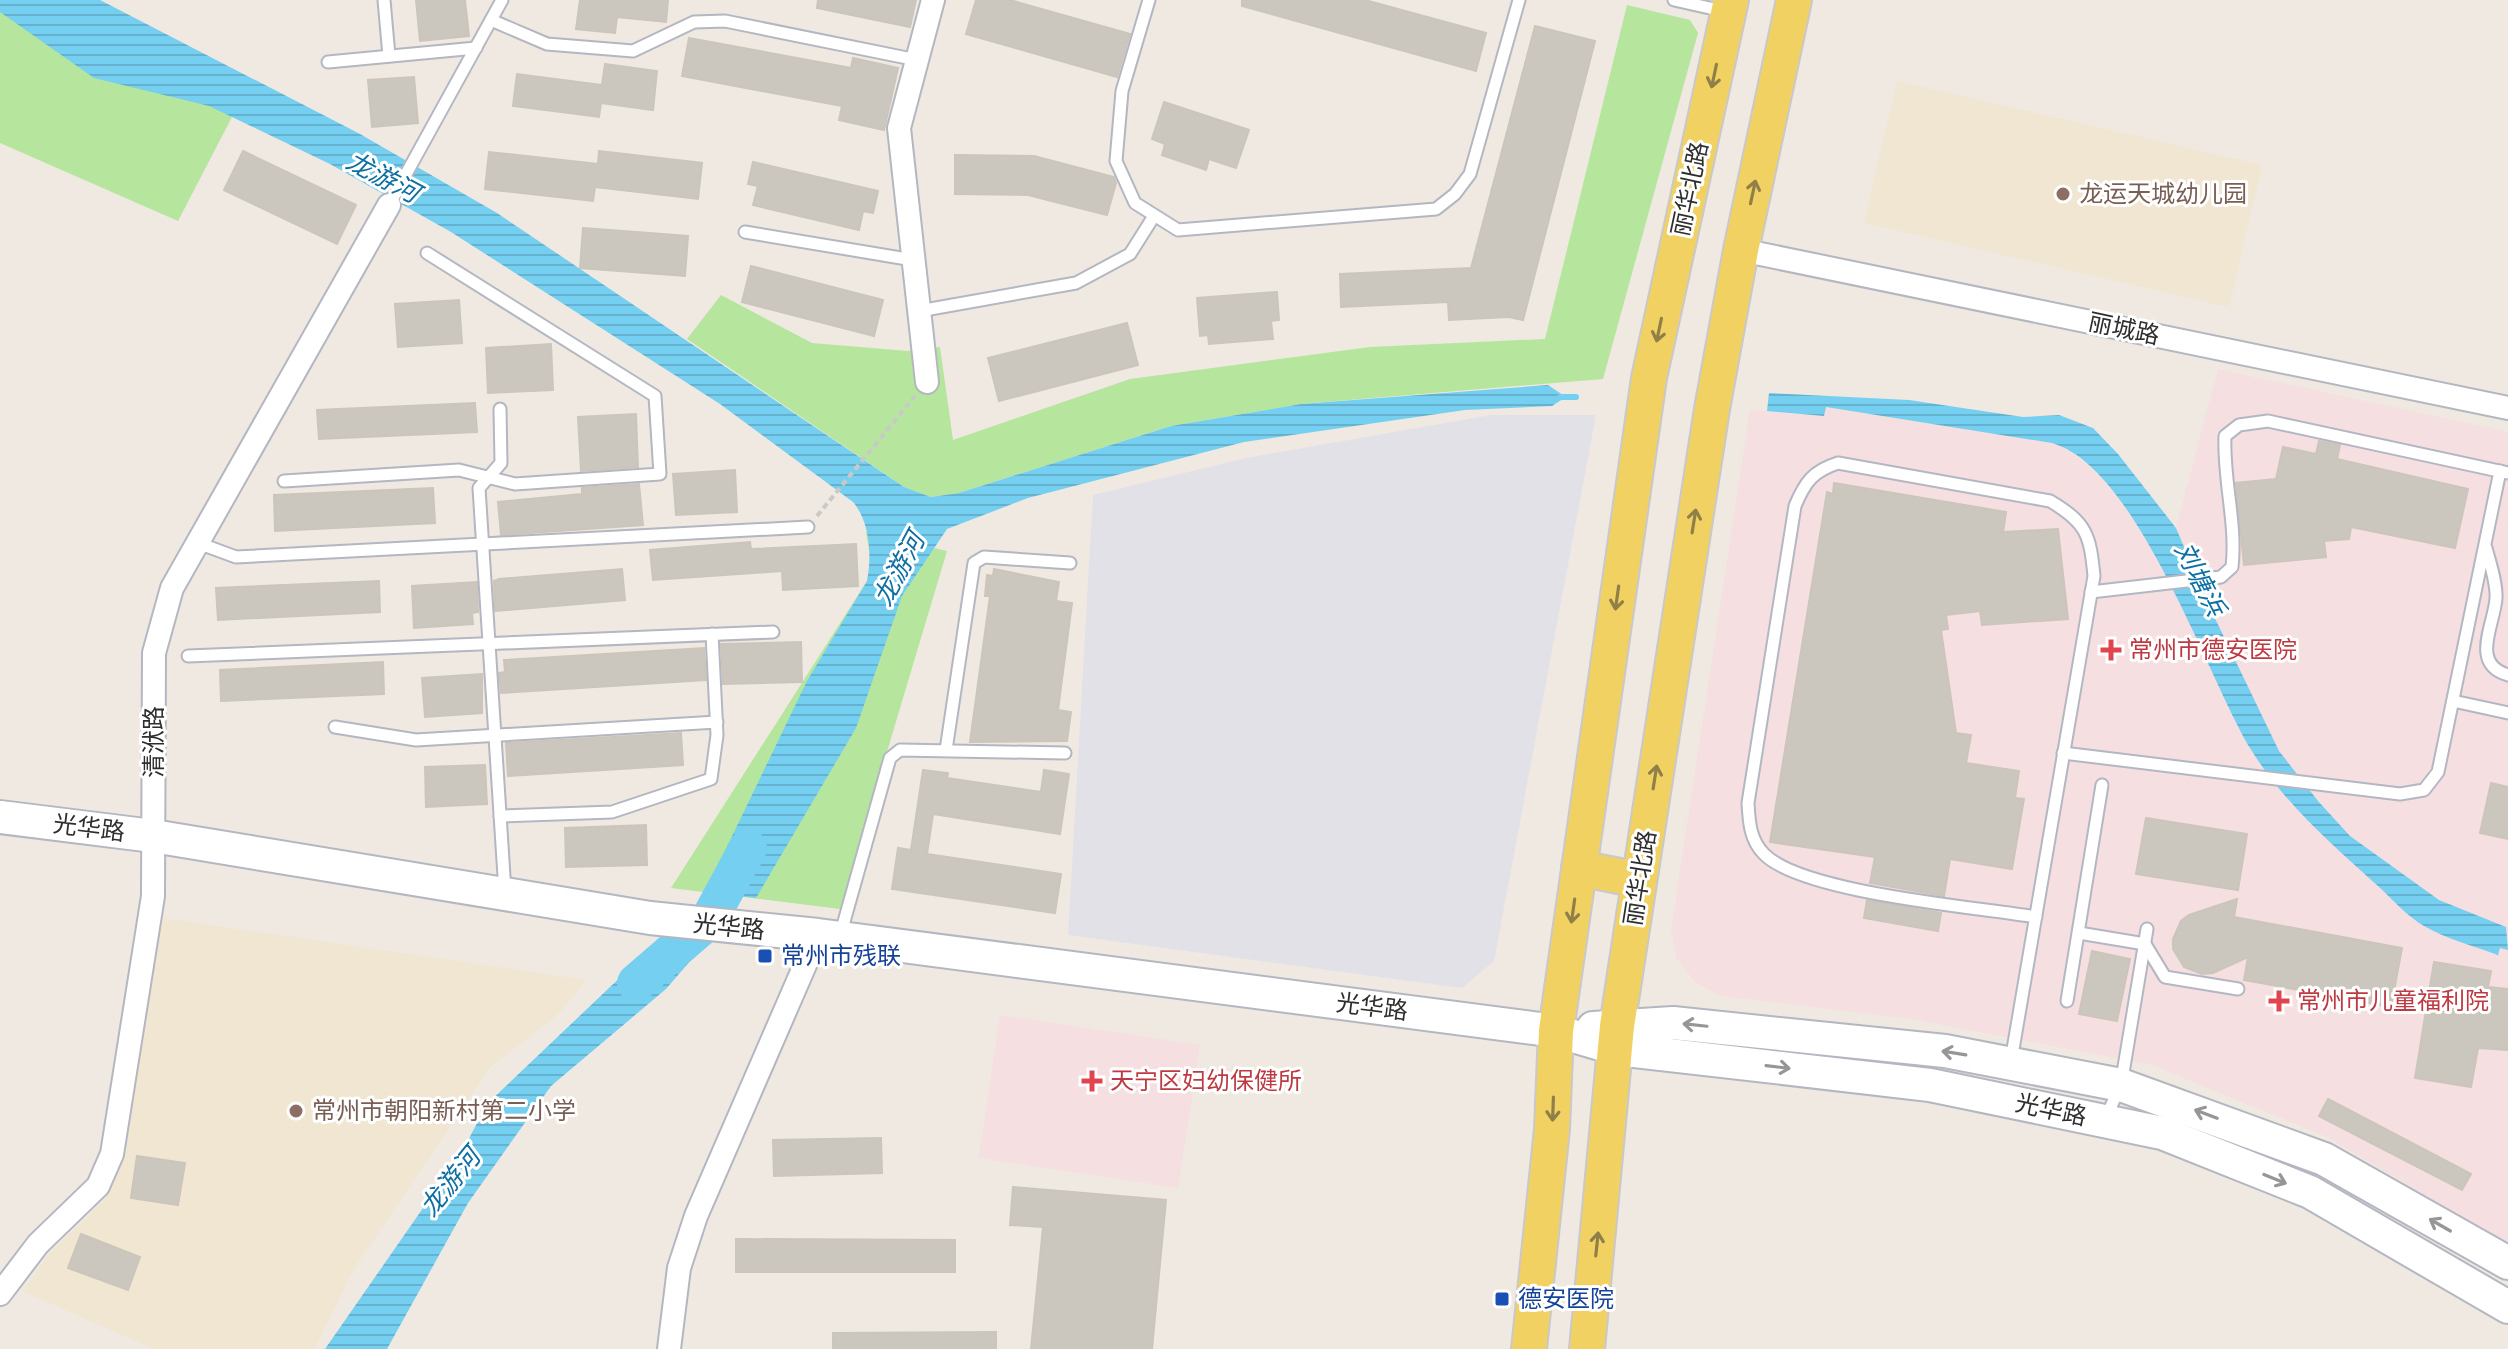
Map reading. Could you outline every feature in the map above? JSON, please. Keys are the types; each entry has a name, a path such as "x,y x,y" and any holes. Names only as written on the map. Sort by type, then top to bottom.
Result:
{"main road":[{"name":"丽华北路","path":"1587,1349 1617,1037 1639,880 1714,394 1794,0"},
{"name":"丽华北路","path":"1529,1349 1552,1129 1556,1031 1647,394 1729,6"},
{"name":"光华路","path":"0,817 153,836 650,918 731,929 829,936 1617,1037 1930,1085 2162,1133 2310,1192 2508,1307"},
{"path":"1579,868 1639,880"},
{"name":"光华路","path":"1617,1037 1673,1023 1945,1051 2121,1085 2324,1159 2508,1263"}],"street":[{"path":"927,382 899,128 933,0"},
{"name":"清洑路","path":"0,1294 38,1244 98,1186 112,1154 153,896 154,653 172,588 389,205"},
{"name":"丽城路","path":"1741,250 2508,408"},
{"path":"669,1349 679,1268 696,1216 829,936"}],"lane":[{"path":"384,0 389,56"},
{"path":"389,205 502,0"},
{"path":"1149,0 1122,91 1116,161 1135,203 1178,230 1436,209 1455,194 1470,174 1519,0"},
{"path":"1674,0 1729,6"},
{"path":"491,20 547,44 633,51 694,22 725,21 917,60"},
{"path":"328,62 476,48"},
{"path":"919,311 1076,283 1130,254 1154,216"},
{"path":"745,232 913,260"},
{"path":"284,481 459,470 515,484 660,474 655,396 427,253"},
{"path":"500,409 501,463 479,488 505,894"},
{"path":"2063,753 2400,794 2424,790 2438,772 2504,472 2268,421 2239,425 2225,436 2224,460 2234,548 2232,567 2221,577 2091,592"},
{"path":"2011,1062 2036,917 2063,753 2091,592 2090,540 2076,516 2050,501 1838,463 1818,470 1804,484 1795,506 1748,803 1749,830 1762,853 1785,871 1849,887 2036,917"},
{"path":"198,543 236,557 808,527"},
{"path":"2486,544 2496,597 2485,642 2488,659 2500,673 2508,675"},
{"path":"946,750 974,563 984,557 1070,563"},
{"path":"188,656 773,632"},
{"path":"500,816 612,812 711,779 717,722 712,634"},
{"path":"2453,701 2508,713"},
{"path":"335,727 416,740 717,722"},
{"path":"829,936 890,758 900,750 1065,753"},
{"path":"2067,1001 2102,785"},
{"path":"2104,1121 2121,1085 2147,929"},
{"path":"2079,933 2145,944 2165,977 2238,989"}],"path":[{"path":"808,527 927,382"}],"shaded area":[{"name":"龙运天城幼儿园","path":"1897,81 2262,165 2229,307 1864,223"},
{"name":"常州市德安医院","path":"2218,369 2508,432 2508,938 2504,937 2506,927 2439,900 2350,836 2318,801 2289,798 2333,845 2498,955 2500,948 2508,950 2508,1244 2327,1137 2152,1065 1912,1019 1721,996 1695,982 1677,959 1671,930 1750,410 1823,416 1825,407 2065,446 2110,485 2176,528"},
{"path":"1491,415 1596,415 1494,961 1462,988 1068,935 1093,495 1246,458"},
{"name":"常州市朝阳新村第二小学","path":"163,918 586,980 560,1013 490,1067 352,1272 314,1349 154,1349 22,1291 54,1249 106,1198 125,1154"},
{"name":"天宁区妇幼保健所","path":"1000,1015 1200,1045 1178,1188 979,1158"}],"green space":[{"path":"0,0 29,0 232,117 178,221 0,143"},
{"path":"1627,5 1690,20 1698,33 1603,379 1301,404 1171,426 959,493 931,497 904,487 687,339 721,295 812,343 908,351 940,347 953,440 1130,379 1370,347 1545,339"},
{"path":"866,532 947,551 840,909 671,888 867,581 871,562"}],"water":[{"path":"0,0 100,0 360,134 497,213 904,487 931,497 959,493 1171,426 1301,404 1548,385 1566,397 1552,406 1465,410 1244,442 1028,498 947,529 902,596 856,728 756,898 705,892 807,681 867,581 868,539 863,519 853,502 720,404 451,232 330,164 209,106 94,78 0,12"},
{"path":"1769,393 1909,400 2023,417 2059,415 2093,428 2118,454 2176,528 2211,610 2279,751 2318,801 2350,836 2439,900 2506,927 2508,950 2500,948 2498,955 2441,935 2418,922 2292,804 2250,748 2166,576 2140,530 2112,490 2083,460 2052,443 1826,407 1824,416 1767,411"},
{"path":"650,949 698,952 666,989 551,1086 468,1203 387,1349 325,1349 462,1152 487,1104"}],"building":[{"path":"416,0 465,0 469,36 420,41"},
{"path":"580,0 668,0 666,22 617,17 615,33 576,29"},
{"path":"818,0 916,0 910,27 817,8"},
{"path":"976,0 1010,0 1130,34 1117,77 966,34"},
{"path":"1242,0 1365,0 1486,33 1476,71 1242,6"},
{"path":"1535,26 1595,41 1523,320 1509,317 1449,320 1448,302 1341,307 1340,274 1471,268"},
{"path":"689,38 851,68 853,58 898,68 884,130 839,120 842,106 682,76"},
{"path":"605,64 657,71 653,110 601,103 599,117 513,106 517,74 602,85"},
{"path":"414,77 418,123 372,127 368,80"},
{"path":"1164,102 1249,130 1236,168 1209,159 1206,170 1162,155 1165,144 1152,139"},
{"path":"243,151 356,205 337,244 224,190"},
{"path":"599,151 702,163 698,199 595,187 593,201 485,189 489,152 598,164"},
{"path":"955,155 1034,156 1114,177 1116,183 1107,215 1028,195 955,194"},
{"path":"753,162 878,191 873,213 863,211 859,230 753,205 758,186 748,184"},
{"path":"583,228 688,236 685,276 580,268"},
{"path":"751,266 883,300 874,336 742,302"},
{"path":"1277,292 1279,320 1271,321 1273,339 1209,344 1208,335 1200,336 1197,298"},
{"path":"459,300 462,343 398,347 395,304"},
{"path":"1127,323 1138,365 999,401 988,358"},
{"path":"551,344 553,390 488,393 486,348"},
{"path":"475,403 477,432 319,439 317,410"},
{"path":"636,414 638,467 581,471 578,417"},
{"path":"2319,441 2340,445 2337,459 2468,489 2455,548 2351,527 2349,539 2324,541 2326,557 2244,565 2236,483 2276,479 2283,447 2316,454"},
{"path":"735,470 737,512 676,515 673,474"},
{"path":"1834,483 2006,512 2003,532 2058,529 2068,619 1982,625 1980,611 1946,615 1948,629 1941,630 1956,733 1971,735 1966,763 2019,771 2015,798 2024,799 2012,869 1950,859 1944,896 1870,883 1875,857 1770,842 1827,492 1833,494"},
{"path":"639,484 643,525 501,535 498,502 582,494 582,488"},
{"path":"433,488 435,523 275,531 274,495"},
{"path":"750,542 751,549 856,544 858,586 783,590 782,571 653,580 650,550"},
{"path":"622,569 625,600 495,611 494,581 499,579"},
{"path":"994,569 1059,582 1056,601 1072,603 1058,710 1071,712 1067,741 970,742 990,596 985,596 987,575 993,576"},
{"path":"379,581 380,612 218,620 216,588"},
{"path":"477,582 478,612 472,613 473,624 414,628 412,586"},
{"path":"801,642 802,682 723,684 721,644"},
{"path":"704,648 706,680 501,693 499,673 505,672 504,660"},
{"path":"383,662 384,694 221,701 220,670"},
{"path":"482,674 482,713 425,717 422,678"},
{"path":"681,733 683,765 508,776 506,743"},
{"path":"485,765 487,804 426,807 425,767"},
{"path":"923,770 948,773 947,778 1041,792 1044,770 1069,774 1060,834 933,814 927,854 1061,874 1055,913 892,889 898,848 911,850"},
{"path":"2491,783 2508,787 2508,839 2480,833"},
{"path":"2146,818 2247,834 2238,890 2136,874"},
{"path":"646,825 647,865 566,867 565,828"},
{"path":"2237,899 2234,917 2402,948 2391,1007 2244,980 2248,957 2213,973 2202,974 2184,967 2173,949 2173,939 2181,921 2189,915"},
{"path":"1867,900 1941,913 1938,931 1864,918"},
{"path":"2092,951 2130,959 2117,1021 2079,1014"},
{"path":"2434,962 2491,971 2488,987 2508,989 2508,1050 2478,1048 2471,1087 2415,1078"},
{"path":"2328,1099 2471,1174 2462,1190 2319,1116"},
{"path":"881,1138 882,1173 774,1176 773,1140"},
{"path":"137,1156 185,1163 178,1205 131,1198"},
{"path":"1013,1187 1166,1200 1152,1349 1031,1349 1043,1227 1010,1225"},
{"path":"81,1234 140,1257 128,1290 68,1268"},
{"path":"736,1239 955,1240 955,1272 736,1272"},
{"path":"996,1332 996,1349 833,1349 833,1333"}],"waterway":[{"path":"1560,397 1576,397"},
{"name":"龙游河","path":"636,983 709,920 748,848"}],"place":[{"name":"龙运天城幼儿园","path":"2063,194"},
{"name":"常州市德安医院","path":"2111,650"},
{"name":"常州市残联","path":"765,956"},
{"name":"常州市儿童福利院","path":"2279,1001"},
{"name":"天宁区妇幼保健所","path":"1092,1081"},
{"name":"常州市朝阳新村第二小学","path":"296,1111"},
{"name":"德安医院","path":"1502,1299"}],"water label":[{"name":"刘塘浜","path":"2200,579"}]}
